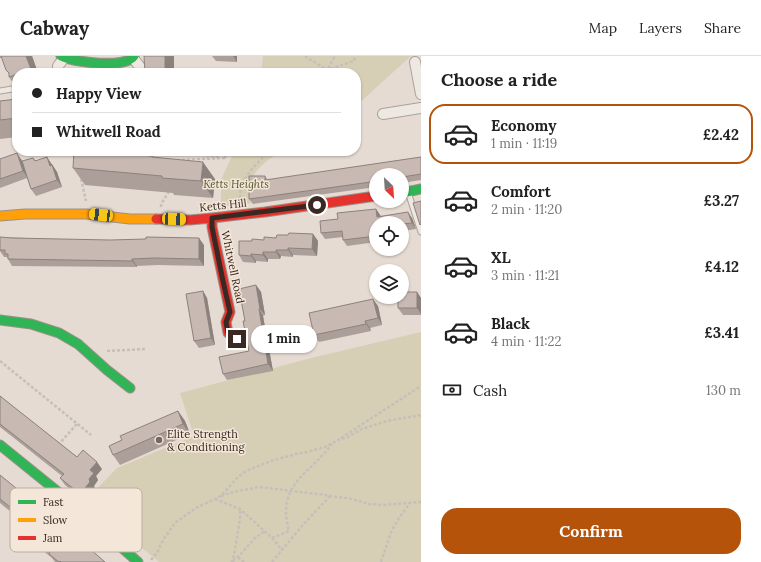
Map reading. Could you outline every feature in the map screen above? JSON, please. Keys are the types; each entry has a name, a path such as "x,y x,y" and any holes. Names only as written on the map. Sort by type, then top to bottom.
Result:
{"street":[{"path":"58,68 63,57 77,61 118,62 126,61 133,57 139,68"},
{"path":"415,62 421,94"},
{"path":"383,114 421,108"},
{"path":"409,191 421,189"},
{"name":"Ketts Hill","path":"0,216 25,214 86,214 130,219 190,220 241,215 369,197"},
{"name":"Whitwell Road","path":"212,218 212,227 230,312 226,322 228,333 237,339"},
{"path":"0,320 31,324 59,333 78,344 130,388"},
{"path":"0,444 53,488"},
{"path":"127,552 138,562"}],"lane":[{"path":"0,91 12,89"},
{"path":"409,202 421,232"}],"path":[{"path":"305,56 322,68"},
{"path":"329,68 335,56"},
{"path":"337,68 354,61 355,56"},
{"path":"167,156 169,165"},
{"path":"212,156 224,158"},
{"path":"241,215 240,193 244,181 264,156"},
{"path":"160,161 224,158"},
{"path":"83,174 81,179 86,197"},
{"path":"162,204 173,183"},
{"path":"89,354 92,352 146,349"},
{"path":"0,361 92,435"},
{"path":"292,538 286,520 286,506 291,490 297,480 325,454 334,442 421,386"},
{"path":"221,496 238,477 246,471 271,461 325,447 362,429 387,421 421,415"},
{"path":"58,445 78,424"},
{"path":"149,562 158,551 163,540 175,523 183,516 221,496 239,490 259,488 291,490 382,505 421,502"},
{"path":"272,562 330,496"},
{"path":"215,499 240,509 265,531 282,550"},
{"path":"381,562 392,530 411,503"},
{"path":"232,561 240,519 240,509"},
{"path":"232,561 238,557 255,538 265,531"},
{"path":"272,538 289,532"},
{"path":"238,557 244,562"}],"green space":[{"path":"263,56 411,56 361,101 361,68 262,68"},
{"name":"Ketts Heights","path":"232,156 274,156 256,171 251,186 251,203 221,206 221,180"},
{"path":"421,332 421,562 159,562 142,548 142,488 98,488 117,468 194,436 180,393 311,358"}],"building":[{"path":"1,56 26,56 31,68 12,68 12,76 9,77 9,73 6,70"},
{"path":"144,56 165,56 165,68 145,68"},
{"path":"12,100 12,119 0,120 0,101"},
{"path":"12,155 12,156 18,156 23,171 0,179 0,159"},
{"path":"74,156 152,156 203,162 201,181 73,168"},
{"path":"47,157 50,166 52,165 57,180 31,189 22,161 33,158 35,161"},
{"path":"421,157 421,174 409,176 409,168 369,168 369,182 249,199 249,176 265,176 265,180"},
{"path":"421,201 421,224 420,225 413,203"},
{"path":"376,209 377,216 369,216 369,237 343,240 342,231 321,233 320,221 338,219 337,213"},
{"path":"408,212 412,223 409,223 409,216 383,216"},
{"path":"289,233 313,234 312,249 288,248 288,250 276,250 276,252 263,252 263,255 239,255 239,241 252,241 252,239 264,240 264,237 276,238 277,235 288,235"},
{"path":"0,237 110,240 146,239 146,237 199,238 199,259 154,258 132,259 132,261 8,259 8,254 5,254 5,250 0,250"},
{"path":"256,285 268,364 223,374 219,357 249,351 239,289"},
{"path":"203,291 211,338 194,341 186,294"},
{"path":"409,292 417,292 417,308 398,308 398,304 409,304"},
{"path":"369,300 369,304 374,304 378,318 365,321 366,324 314,335 309,313"},
{"path":"0,396 77,457 83,450 97,462 90,470 94,473 89,479 90,482 85,488 72,488 60,478 64,474 0,424"},
{"path":"178,411 183,424 113,455 109,446 122,440 120,436"},
{"path":"0,475 16,488 10,488 10,507 0,499"},
{"path":"50,552 94,552 105,562 59,562 49,554"}],"traffic: fast":[{"path":"61,56 99,63 121,62 129,60 134,56"},
{"path":"409,192 421,189"},
{"path":"0,320 31,324 59,333 78,344 130,388"},
{"path":"0,445 53,488"},
{"path":"127,552 138,562"}],"traffic: slow":[{"path":"0,216 25,214 86,214 130,219 156,219"}],"traffic: jam":[{"path":"156,219 190,220 212,218 369,197"},
{"path":"212,218 212,227 230,312 226,322 228,333 237,339"}],"place":[{"name":"Elite Strength & Conditioning","path":"159,440"}],"route":[{"path":"237,339 228,333 226,322 230,312 212,227 212,218 317,205"}]}
